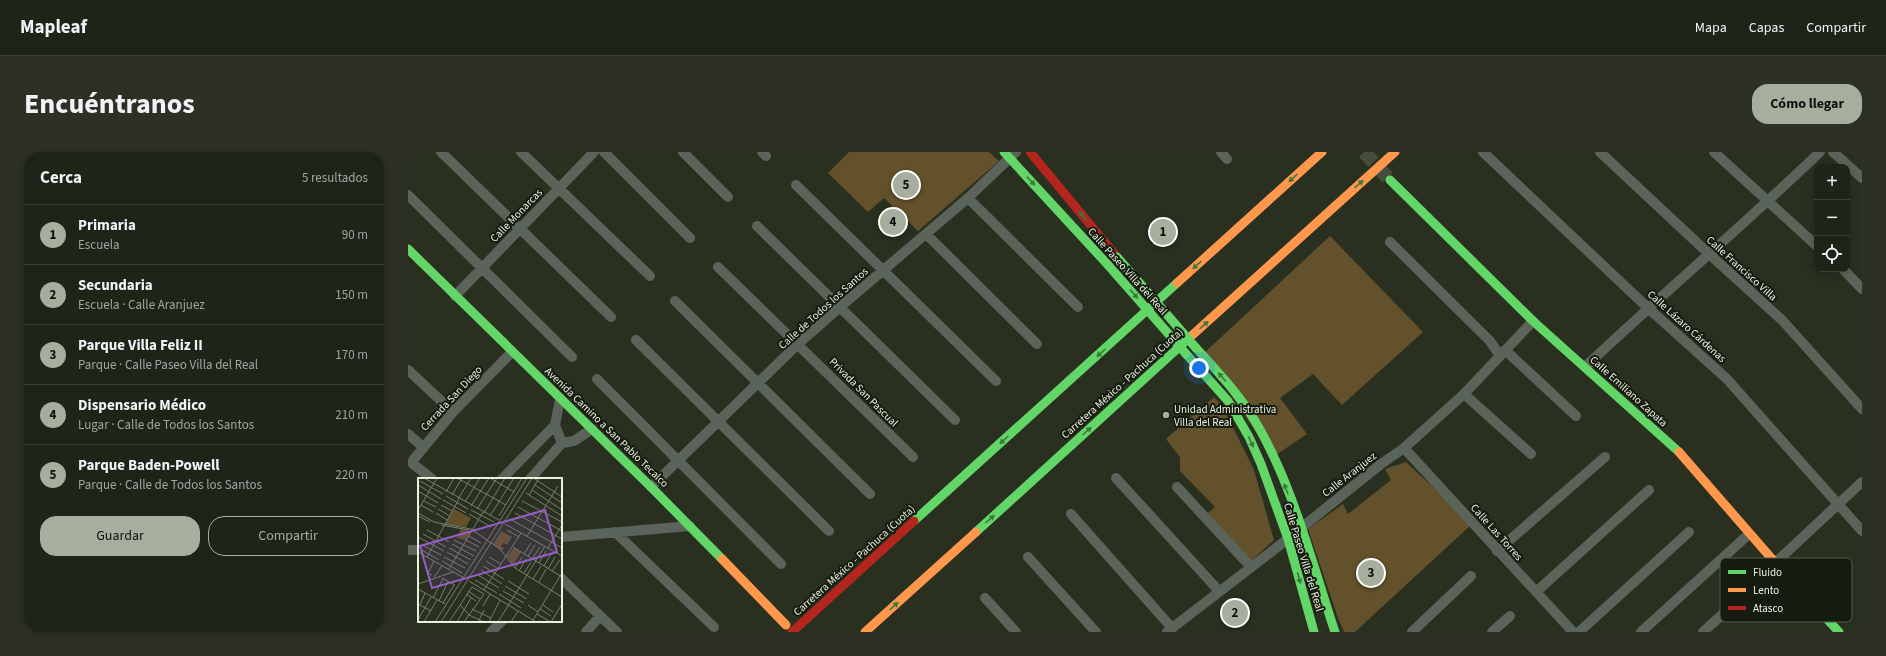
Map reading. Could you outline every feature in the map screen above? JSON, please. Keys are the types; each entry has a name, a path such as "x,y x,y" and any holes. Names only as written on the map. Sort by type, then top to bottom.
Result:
{"main road":[{"name":"Calle Paseo Villa del Real","path":"1030,152 1117,257 1235,393 1257,426 1273,457 1301,528 1335,632"},
{"name":"Carretera México - Pachuca (Cuota)","path":"789,629 1322,152"},
{"name":"Carretera México - Pachuca (Cuota)","path":"865,632 1395,152"},
{"name":"Calle Paseo Villa del Real","path":"1010,154 1228,401 1249,437 1261,464 1288,539 1314,632"},
{"name":"Calle Emiliano Zapata","path":"1390,180 1533,321 1675,448 1771,558"},
{"name":"Avenida Camino a San Pablo Tecalco","path":"409,252 651,487 789,629"},
{"name":"Calle Emiliano Zapata","path":"1830,622 1839,632"}],"street":[{"path":"442,152 611,317"},
{"path":"522,152 650,276"},
{"name":"Calle Monarcas","path":"455,296 594,152"},
{"path":"604,152 690,238"},
{"path":"683,152 728,197"},
{"name":"Calle Lázaro Cárdenas","path":"1483,152 1648,308 1727,379 1862,531"},
{"name":"Calle Francisco Villa","path":"1600,152 1708,254 1782,320 1862,408"},
{"path":"1714,152 1814,243"},
{"path":"1585,367 1648,308 1768,202 1820,152"},
{"path":"1833,152 1862,178"},
{"name":"Calle de Todos los Santos","path":"651,487 759,384 798,344 840,306 968,198 1010,154"},
{"path":"796,185 996,381"},
{"path":"408,195 572,357"},
{"path":"968,198 1078,306"},
{"path":"757,226 955,420"},
{"path":"926,234 1037,344"},
{"path":"1390,242 1502,353 1576,416"},
{"name":"Privada San Pascual","path":"718,267 913,457"},
{"path":"1846,272 1862,289"},
{"path":"675,301 870,494"},
{"name":"Calle Aranjuez","path":"1169,630 1404,448 1464,394 1533,321"},
{"path":"636,340 829,531"},
{"name":"Cerrada San Diego","path":"431,478 412,462 453,412 512,352"},
{"path":"408,370 453,412"},
{"path":"597,379 781,564"},
{"path":"1464,394 1530,454"},
{"path":"560,399 555,425 562,443"},
{"path":"503,478 555,425"},
{"path":"531,478 562,443 574,441 592,429"},
{"path":"408,434 423,447"},
{"name":"Calle Las Torres","path":"1404,448 1572,632"},
{"path":"1497,551 1605,457"},
{"path":"1116,478 1219,591"},
{"path":"1780,558 1862,482"},
{"path":"1177,487 1251,567"},
{"path":"1536,592 1649,490"},
{"path":"1071,514 1169,630"},
{"path":"562,537 690,526"},
{"path":"615,532 714,627"},
{"path":"1579,632 1689,532"},
{"path":"1723,558 1749,534"},
{"path":"1028,557 1096,632"},
{"path":"1641,632 1720,560"},
{"path":"1412,632 1471,576"},
{"path":"562,579 617,632"},
{"path":"985,598 1016,632"},
{"path":"586,632 600,616"},
{"path":"1492,632 1510,616"},
{"path":"1703,632 1720,616"},
{"path":"491,632 501,622"}],"shaded area":[{"path":"849,152 989,152 999,161 918,231 884,198 868,212 828,173"},
{"path":"1330,236 1423,332 1342,405 1313,374 1280,398 1307,434 1273,457 1203,354"},
{"path":"1214,397 1223,407 1254,470 1274,540 1247,565 1205,515 1215,507 1180,471 1180,457 1166,439"},
{"path":"1406,462 1472,524 1355,632 1344,632 1308,529 1343,504 1348,514 1391,480 1385,469"}],"tunnel":[{"path":"1364,152 1390,180"}],"traffic: fast":[{"path":"1004,152 1108,265"},
{"path":"1390,180 1533,321 1679,452"},
{"path":"408,249 651,487 722,559"},
{"path":"1117,257 1196,348"},
{"path":"1108,265 1187,355"},
{"path":"914,521 1177,283"},
{"path":"976,532 1188,339"},
{"path":"1196,348 1226,381 1239,398 1252,416 1266,441 1290,494 1300,521 1335,632"},
{"path":"1187,355 1228,401 1249,437 1261,464 1288,539 1314,632"},
{"path":"1830,622 1839,632"}],"traffic: slow":[{"path":"1177,283 1322,152"},
{"path":"1188,339 1395,152"},
{"path":"1679,452 1771,558"},
{"path":"865,632 976,532"},
{"path":"722,559 786,625"}],"traffic: jam":[{"path":"1030,152 1117,257"},
{"path":"792,632 914,521"}],"place":[{"name":"Parque Baden-Powell","path":"906,185"},
{"name":"Dispensario Médico","path":"893,222"},
{"name":"Primaria","path":"1163,232"},
{"name":"Unidad Administrativa Villa del Real","path":"1166,415"},
{"name":"Parque Villa Feliz II","path":"1371,573"},
{"name":"Secundaria","path":"1235,613"}]}
